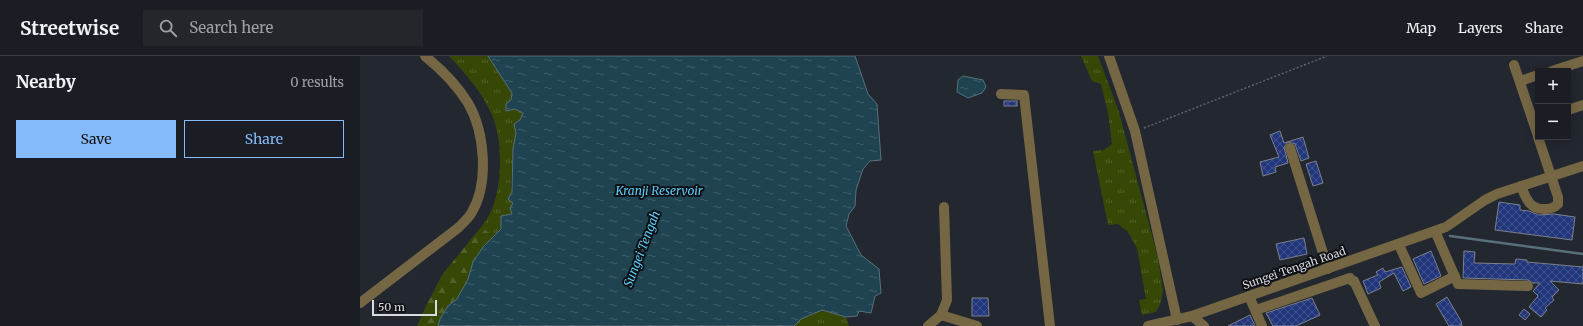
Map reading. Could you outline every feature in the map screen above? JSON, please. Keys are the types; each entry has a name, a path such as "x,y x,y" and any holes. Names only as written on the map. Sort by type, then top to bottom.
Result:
{"street":[{"path":"360,303 458,228 472,213 480,196 483,176 482,157 480,134 474,117 468,104 452,83 437,66 424,56"},
{"path":"1109,56 1135,131 1177,320"},
{"path":"1561,68 1583,61"},
{"path":"1514,65 1535,118"},
{"path":"1520,81 1535,76"},
{"path":"1002,94 1024,95 1050,326"},
{"path":"1571,109 1583,105"},
{"path":"1539,140 1551,176 1559,201 1553,208 1547,209 1532,207 1527,201 1521,186 1551,176 1583,166"},
{"path":"1290,148 1328,269"},
{"name":"Sungei Tengah Road","path":"1148,326 1192,316 1446,228 1484,200 1521,186"},
{"path":"928,326 941,314 947,300 944,208"},
{"path":"1435,231 1458,284 1528,286"},
{"path":"1399,245 1420,293 1455,276"},
{"path":"1256,310 1350,278 1354,281 1376,326"},
{"path":"1249,296 1262,326"},
{"path":"941,314 978,326"},
{"path":"1192,316 1204,326"}],"path":[{"path":"1135,131 1326,56"}],"green space":[{"path":"449,56 488,56 512,93 507,111 515,109 523,113 520,120 514,124 516,133 513,149 511,186 514,203 512,214 501,216 502,226 494,236 481,227 493,206 499,180 500,151 495,124 487,105 478,90"},
{"path":"1081,56 1098,56 1119,112 1158,258 1163,290 1161,302 1156,312 1142,315 1139,300 1146,299 1137,248 1128,232 1118,224 1108,225 1093,151 1104,150 1112,144 1108,113 1101,84 1092,81"},
{"path":"481,227 494,236 483,247 473,262 468,279 457,299 448,306 440,319 438,326 417,326 442,275"},
{"path":"822,310 846,317 849,326 794,326 801,319"}],"water":[{"name":"Kranji Reservoir","path":"488,56 855,56 868,94 877,104 881,160 870,161 863,169 856,190 855,206 849,214 846,226 861,255 879,269 881,293 875,296 871,313 859,311 857,316 846,317 822,310 801,319 794,326 438,326 440,319 448,306 457,299 468,279 473,262 483,247 501,229 501,216 512,214 510,208 513,203 508,199 512,192 513,149 516,133 514,124 520,120 523,113 515,109 506,111 506,104 511,100 512,93"},
{"path":"963,76 983,80 986,87 982,93 968,98 957,92 958,80"}],"building":[{"path":"1004,101 1017,101 1017,106 1004,106"},
{"path":"1280,131 1284,143 1303,137 1309,158 1301,161 1295,144 1288,142 1284,147 1288,163 1275,167 1276,172 1263,176 1260,162 1279,157 1270,135"},
{"path":"1316,161 1323,183 1313,186 1306,164"},
{"path":"1499,202 1520,205 1520,210 1529,211 1539,215 1554,214 1575,217 1572,240 1495,230"},
{"path":"1304,238 1307,254 1280,260 1276,244"},
{"path":"1431,251 1441,276 1424,284 1413,259"},
{"path":"1464,251 1475,252 1474,263 1515,264 1516,259 1527,260 1527,262 1583,267 1583,284 1550,281 1559,290 1552,297 1554,300 1545,308 1547,310 1541,317 1529,307 1538,296 1533,291 1540,283 1533,283 1528,280 1463,278"},
{"path":"1402,267 1411,287 1403,291 1394,273 1379,282 1381,288 1368,294 1363,281 1378,275 1376,272 1383,268 1385,272"},
{"path":"1447,297 1461,321 1462,326 1449,326 1436,304"},
{"path":"972,298 988,298 989,316 972,316"},
{"path":"1312,298 1320,315 1296,326 1273,326 1266,313"},
{"path":"1524,309 1530,314 1525,320 1519,315"},
{"path":"1250,315 1255,326 1228,326"}],"waterway":[{"path":"1450,236 1583,254"}],"water label":[{"name":"Sungei Tengah","path":"642,249"}]}
